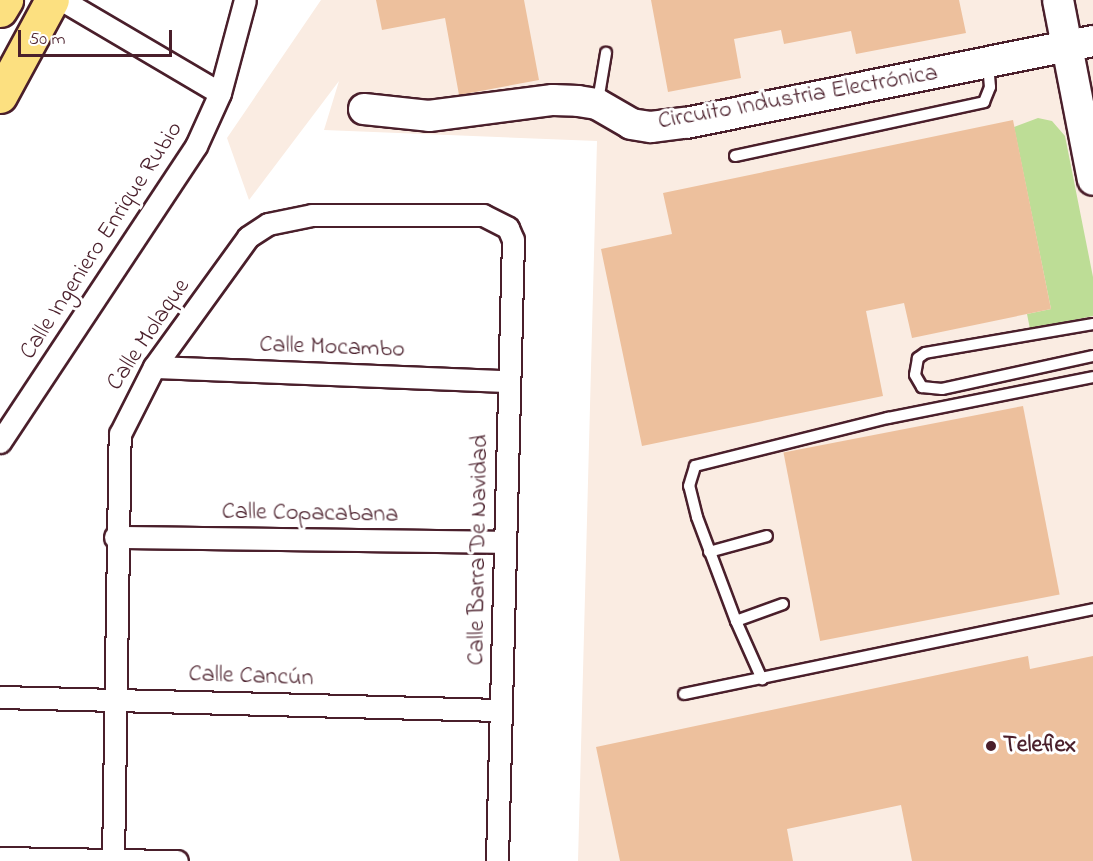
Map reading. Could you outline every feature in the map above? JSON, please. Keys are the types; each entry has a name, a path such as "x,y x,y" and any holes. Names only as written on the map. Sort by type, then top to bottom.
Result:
{"main road":[{"path":"0,96 52,0"}],"street":[{"path":"62,0 220,93"},
{"name":"Calle Ingeniero Enrique Rubio","path":"0,442 196,147 220,93 245,0"},
{"path":"1058,0 1080,44 1093,180"},
{"name":"Circuito Industria Electrónica","path":"364,109 429,116 553,100 597,104 631,124 686,123 1080,44"},
{"name":"Calle Molaque","path":"113,861 116,537 120,434 154,367 248,237 268,224 312,215 483,215 508,228 513,240"},
{"name":"Calle Barra De Navidad","path":"497,861 513,240"},
{"name":"Calle Mocambo","path":"154,367 508,381"},
{"name":"Calle Copacabana","path":"116,537 504,542"},
{"name":"Calle Cancún","path":"0,697 500,710"},
{"path":"0,858 177,861"}],"lane":[{"path":"597,104 606,53"},
{"path":"735,156 984,102 990,87 988,63"},
{"path":"1093,324 925,353 918,358 915,375 922,387 942,389 1093,356"},
{"path":"762,680 709,552 689,486 690,471 702,461 930,409 1093,377"},
{"path":"709,552 767,536"},
{"path":"736,621 783,604"},
{"path":"684,694 762,680 1093,609"}],"shaded area":[{"path":"321,0 1093,0 1093,861 578,861 597,141 324,130 339,81 249,200 227,138"}],"green space":[{"path":"1038,118 1052,121 1065,136 1093,277 1093,316 1030,329 1027,314 1051,309 1014,127"}],"building":[{"path":"376,0 524,0 539,80 459,95 445,18 382,30"},
{"path":"651,0 959,0 966,33 856,54 851,31 784,44 781,30 734,39 741,78 668,92"},
{"path":"1013,120 1051,309 912,338 904,303 866,311 883,396 642,446 601,249 672,234 663,193"},
{"path":"1023,406 1060,594 820,641 783,453"},
{"path":"1028,656 1030,669 1093,656 1093,861 912,861 901,805 787,829 793,861 620,861 596,747"}],"place":[{"name":"Teleflex","path":"991,746"}]}
